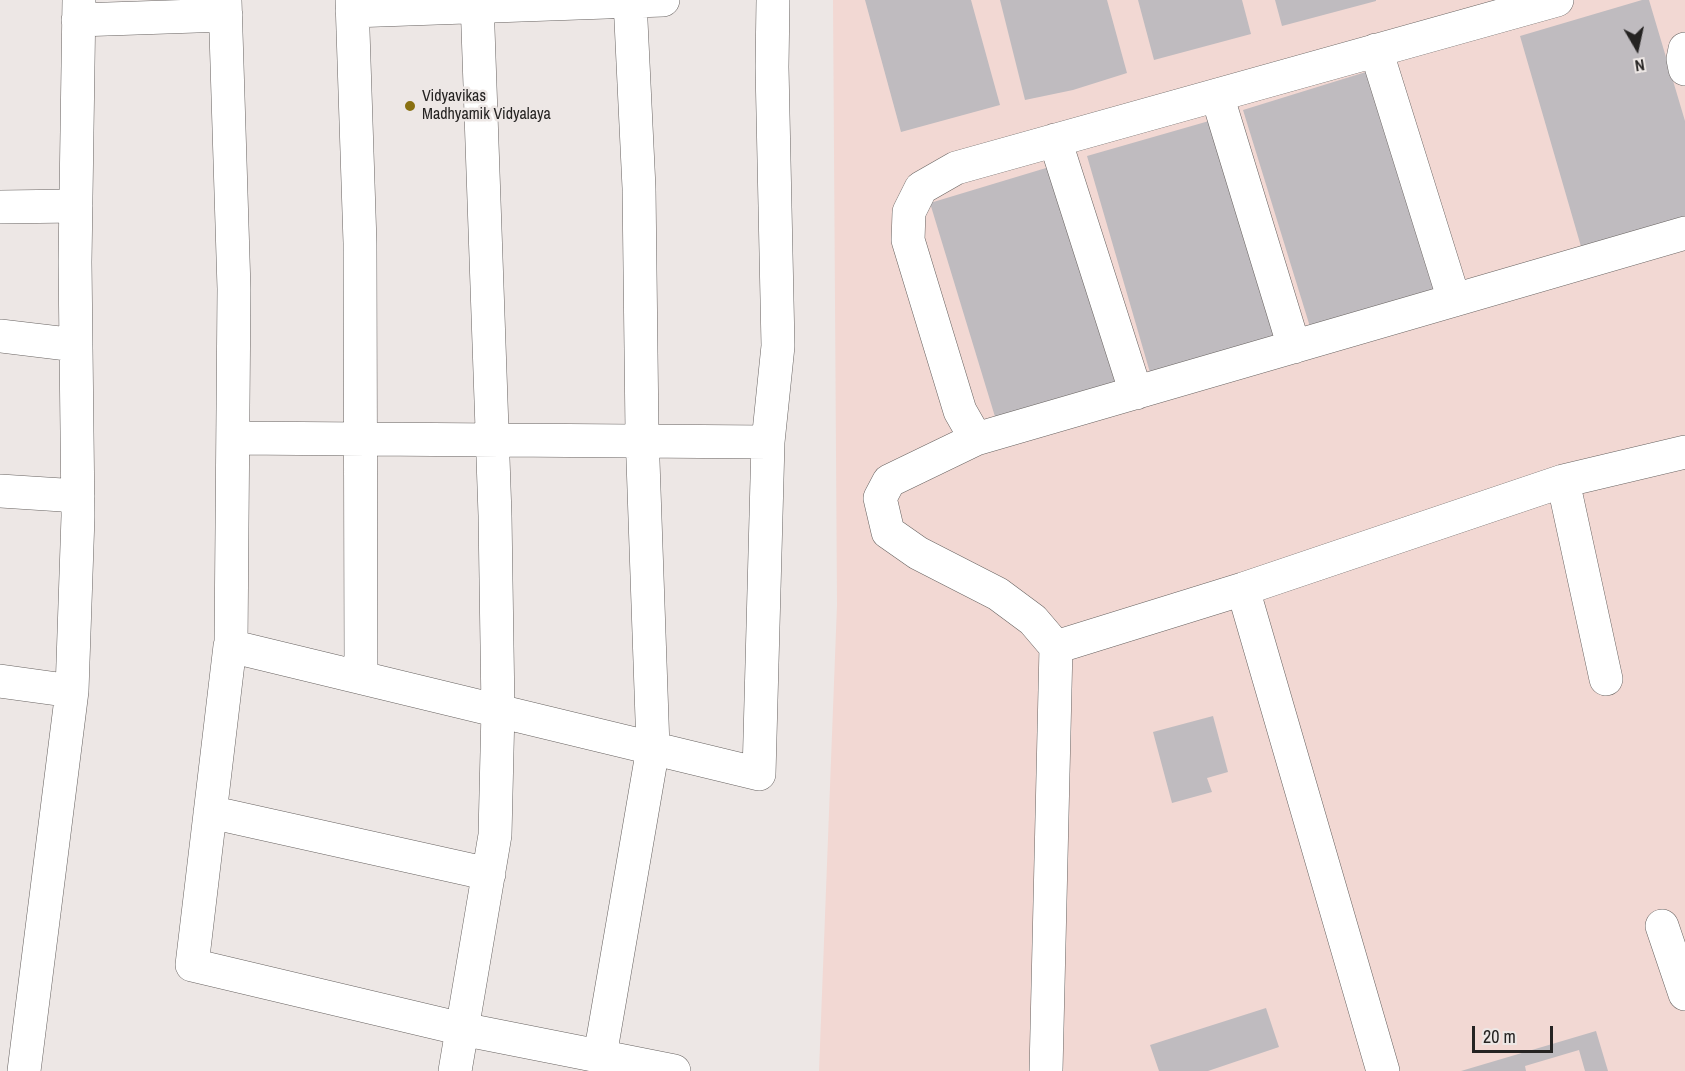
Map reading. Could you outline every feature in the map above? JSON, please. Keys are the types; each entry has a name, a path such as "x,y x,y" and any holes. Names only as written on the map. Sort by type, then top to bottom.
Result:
{"street":[{"path":"361,677 360,243 352,6 663,0"},
{"path":"231,645 759,774 768,442 778,346 772,67 773,0"},
{"path":"976,439 960,411 908,240 909,212 921,188 956,168 1557,0"},
{"path":"600,1056 653,748 643,441 639,188 630,1"},
{"path":"455,1071 495,835 498,710 478,3"},
{"path":"24,1071 72,691 78,496 76,206 79,10 226,7 234,289 231,645 192,965 462,1029 674,1071"},
{"path":"1685,49 1683,59 1685,69"},
{"path":"1377,50 1454,300"},
{"path":"1217,95 1293,346"},
{"path":"1055,140 1136,393"},
{"path":"0,207 76,206"},
{"path":"1046,1071 1056,647 1033,620 998,594 918,553 888,532 880,498 889,481 976,439 1685,233"},
{"path":"0,336 76,345"},
{"path":"233,438 768,442"},
{"path":"1056,647 1243,589 1563,481 1685,452"},
{"path":"1563,481 1606,679"},
{"path":"0,491 78,496"},
{"path":"1243,589 1383,1071"},
{"path":"0,681 72,691"},
{"path":"210,812 489,874"},
{"path":"1662,926 1685,994"}],"shaded area":[{"path":"833,0 1685,0 1685,1071 819,1071 837,605"}],"building":[{"path":"865,0 971,0 1000,105 901,132"},
{"path":"1000,0 1107,0 1127,73 1073,90 1025,100"},
{"path":"1138,0 1242,0 1251,34 1154,60"},
{"path":"1275,0 1376,0 1376,1 1282,26"},
{"path":"1642,0 1649,0 1685,121 1685,220 1582,250 1520,36"},
{"path":"1369,71 1437,292 1311,330 1243,110"},
{"path":"1216,119 1280,338 1151,376 1087,156"},
{"path":"1056,165 1122,382 996,420 930,203"},
{"path":"1213,716 1228,772 1207,778 1212,792 1172,803 1153,732"},
{"path":"1266,1008 1279,1047 1208,1071 1159,1071 1150,1045"},
{"path":"1596,1031 1608,1071 1585,1071 1579,1050 1525,1066 1526,1071 1461,1071"}],"place":[{"name":"Vidyavikas Madhyamik Vidyalaya","path":"410,106"}]}
